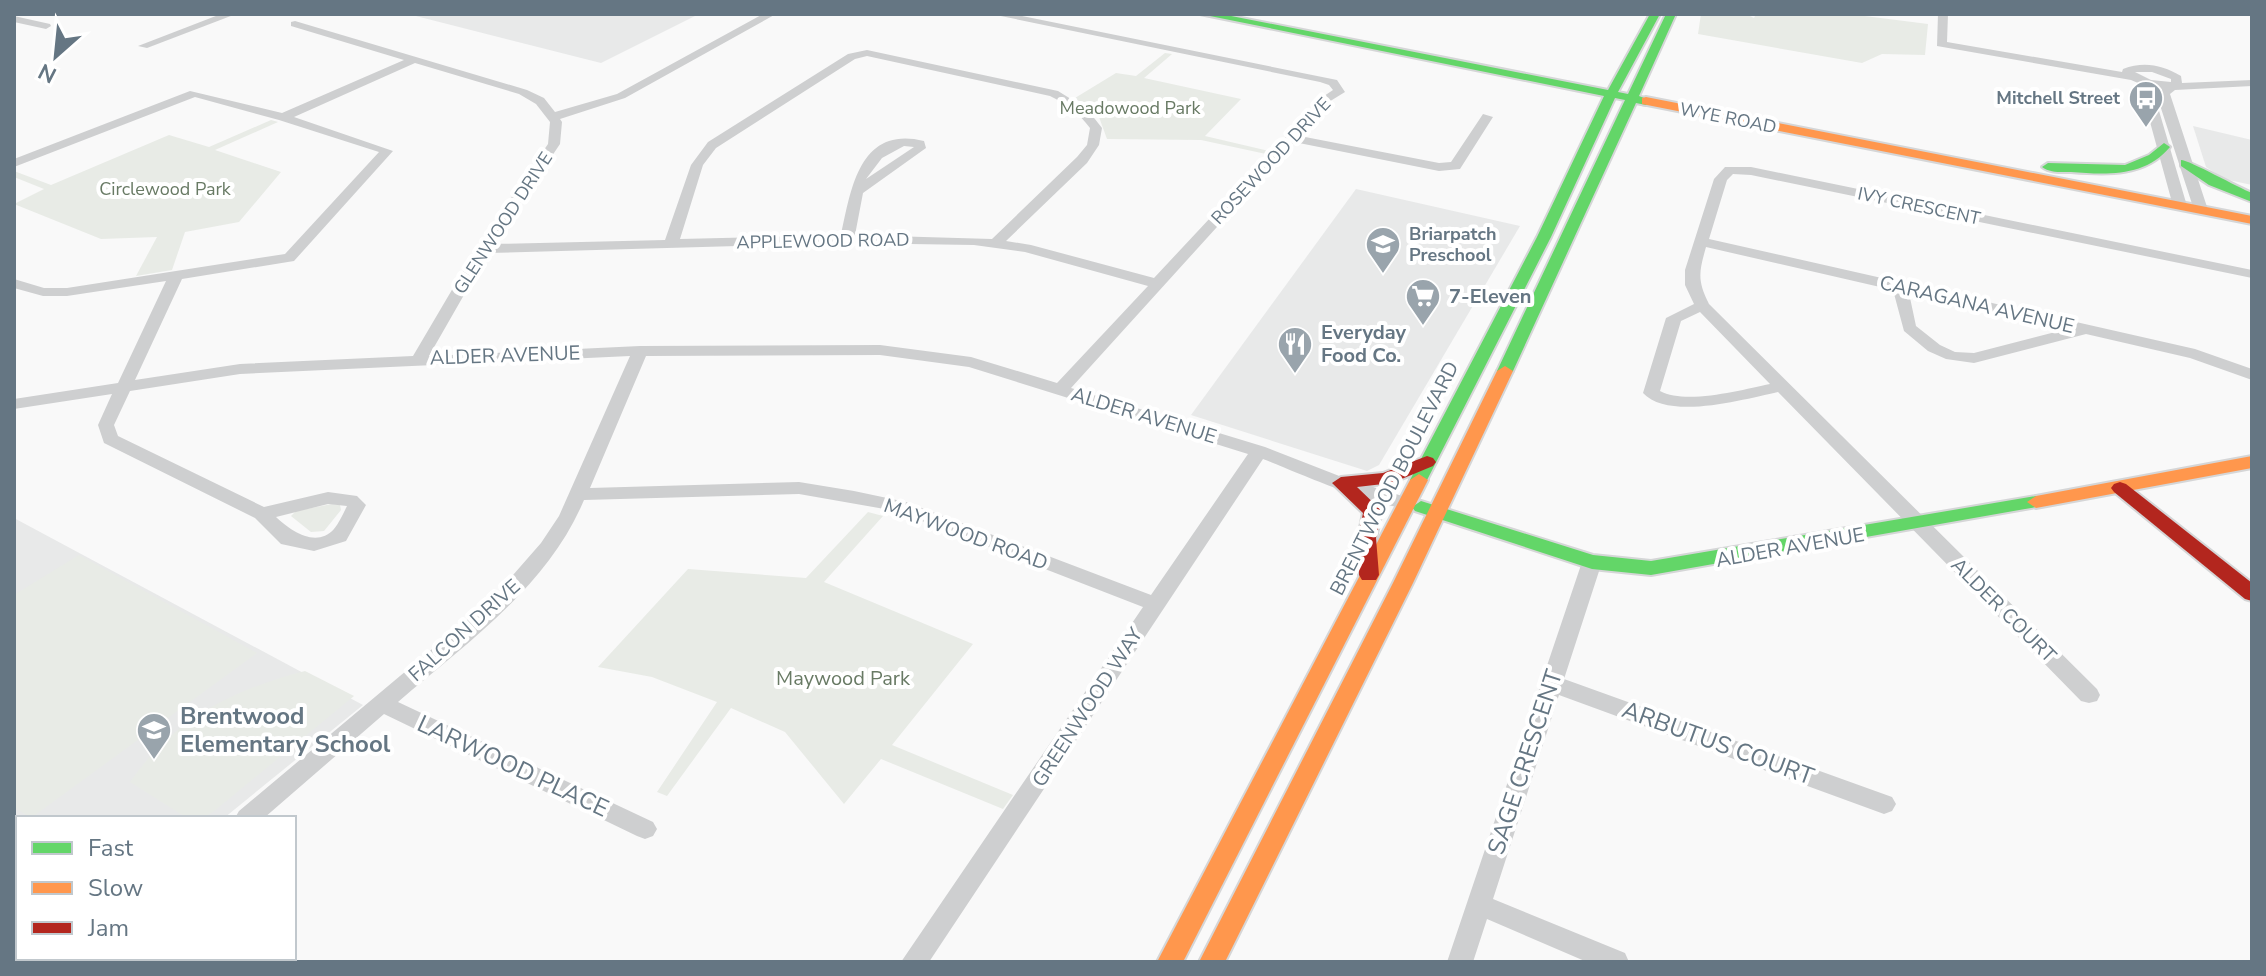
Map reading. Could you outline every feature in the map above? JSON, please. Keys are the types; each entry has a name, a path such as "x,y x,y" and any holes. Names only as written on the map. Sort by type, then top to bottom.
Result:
{"main road":[{"name":"WYE ROAD","path":"1205,14 1538,75 1618,85 1729,112 2178,200 2252,207"},
{"name":"WYE ROAD","path":"1246,14 1538,75"},
{"path":"1618,85 1629,57 1655,14"},
{"name":"BRENTWOOD BOULEVARD","path":"1170,962 1544,237 1593,127 1618,85 1646,68 1671,14"},
{"path":"1618,85 1641,56 1640,36"},
{"path":"1646,68 1664,85 1729,112"},
{"path":"1538,75 1563,74 1618,85"},
{"path":"1538,75 1588,104 1592,109 1593,127"},
{"name":"BRENTWOOD BOULEVARD","path":"1212,962 1403,583 1579,217 1618,85"},
{"name":"WYE ROAD","path":"1729,112 2040,167 2178,200"},
{"path":"1579,217 1633,131 1643,122 1674,113 1729,112"},
{"path":"2040,167 2136,169 2154,160 2164,147"},
{"path":"2186,163 2214,182 2252,198"},
{"name":"WYE ROAD","path":"2199,203 2252,220"},
{"path":"1341,483 1386,479 1427,462"},
{"name":"ALDER AVENUE","path":"1406,503 1592,562 1651,568 1919,524 2252,462"},
{"path":"1455,474 1467,508 1498,531"},
{"path":"1341,483 1373,511 1367,538 1369,575"},
{"path":"2120,488 2252,594"},
{"path":"1403,583 1441,536 1453,531 1498,531"}],"street":[{"path":"143,46 231,14"},
{"path":"295,24 523,92 540,101 552,117 621,96 771,14"},
{"name":"ROSEWOOD DRIVE","path":"996,14 1337,84 1339,92 1328,98 1061,389"},
{"path":"1943,14 1941,41 2172,82 2252,83"},
{"path":"14,19 46,26"},
{"path":"671,244 697,165 712,145 852,56 867,53 1054,93 1075,104 1091,120 1096,128 1093,145 1082,160 997,242"},
{"path":"283,117 413,60"},
{"path":"2133,76 2152,98 2178,200"},
{"path":"2172,82 2163,95 2199,203"},
{"path":"14,163 194,93 283,117 387,151 289,258 67,292 43,292 14,283"},
{"name":"GLENWOOD DRIVE","path":"420,358 483,249 554,144 556,122 552,117"},
{"path":"1291,138 1447,167 1455,166 1487,117"},
{"path":"847,239 860,177 869,163 900,141 920,144 920,148 859,190"},
{"name":"IVY CRESCENT","path":"1702,306 1691,278 1723,175 1730,170 1743,170 2252,274"},
{"name":"APPLEWOOD ROAD","path":"483,249 847,239 997,242 1158,284"},
{"name":"CARAGANA AVENUE","path":"1700,241 2211,358 2252,375"},
{"path":"176,276 106,425 110,439 262,514"},
{"path":"1900,287 1909,328 1934,348 1952,356 1974,358 2087,329"},
{"path":"1781,387 1678,403 1651,393 1674,318 1702,306 1919,524"},
{"name":"ALDER AVENUE","path":"14,404 240,369 420,358 640,351 880,350 971,362 1259,451 1341,483 1406,503"},
{"name":"FALCON DRIVE","path":"249,816 500,603 548,548 579,494 640,351"},
{"name":"GREENWOOD WAY","path":"914,962 1259,451"},
{"name":"MAYWOOD ROAD","path":"579,494 799,488 854,497 900,506 1154,604"},
{"name":"ALDER COURT","path":"1919,524 2089,695"},
{"name":"SAGE CRESCENT","path":"1460,962 1592,562"},
{"name":"ARBUTUS COURT","path":"1551,683 1884,804"},
{"name":"LARWOOD PLACE","path":"380,703 645,829"},
{"path":"1478,904 1616,962"}],"shaded area":[{"path":"408,14 699,14 601,63"},
{"path":"2193,126 2252,140 2252,185 2224,179 2206,167"},
{"path":"1356,189 1520,226 1379,465 1367,471 1191,415"},
{"name":"Brentwood Elementary School","path":"14,518 363,705 226,816 16,816 16,960 50,960 14,962"}],"green space":[{"path":"1701,14 1746,14 1754,18 1756,14 1849,14 1928,24 1925,55 1882,54 1862,63 1698,34"},
{"name":"Meadowood Park","path":"1165,53 1172,54 1144,78 1241,99 1205,136 1269,151 1266,154 1201,140 1107,139 1099,117 1075,98 1116,73 1136,76"},
{"name":"Circlewood Park","path":"271,120 278,122 215,150 281,172 239,222 185,232 172,270 136,276 157,237 101,239 14,204 44,189 14,177 14,171 51,185 169,135 209,147"},
{"path":"340,505 341,510 324,531 311,532 291,516 296,511"},
{"name":"Maywood Park","path":"868,512 883,516 824,582 973,644 892,745 1013,795 1003,809 881,759 844,804 785,732 731,708 667,796 657,792 717,702 652,677 598,667 688,569 806,578"},
{"path":"79,555 257,653 34,816 28,816 14,807 14,595"},
{"path":"305,671 354,696 206,816 184,816 130,782 147,760 185,724 229,698"}],"traffic: fast":[{"path":"1205,14 1646,101"},
{"path":"1419,480 1544,237 1610,96 1655,14"},
{"path":"1505,371 1671,14"},
{"path":"2048,167 2126,169 2153,158 2164,147"},
{"path":"2186,163 2214,182 2252,198"},
{"path":"1421,507 1592,562 1651,568 2036,502"}],"traffic: slow":[{"path":"1646,101 2252,220"},
{"path":"1212,962 1403,583 1505,371"},
{"path":"2036,502 2252,462"},
{"path":"1170,962 1419,480"}],"traffic: jam":[{"path":"1341,483 1386,479 1427,462"},
{"path":"1341,483 1373,511 1367,538 1369,575"},
{"path":"2120,488 2252,594"}],"place":[{"name":"Mitchell Street","path":"2146,129"},
{"name":"Briarpatch Preschool","path":"1383,275"},
{"name":"7-Eleven","path":"1423,327"},
{"name":"Everyday Food Co.","path":"1295,375"},
{"name":"Brentwood Elementary School","path":"154,761"}]}
